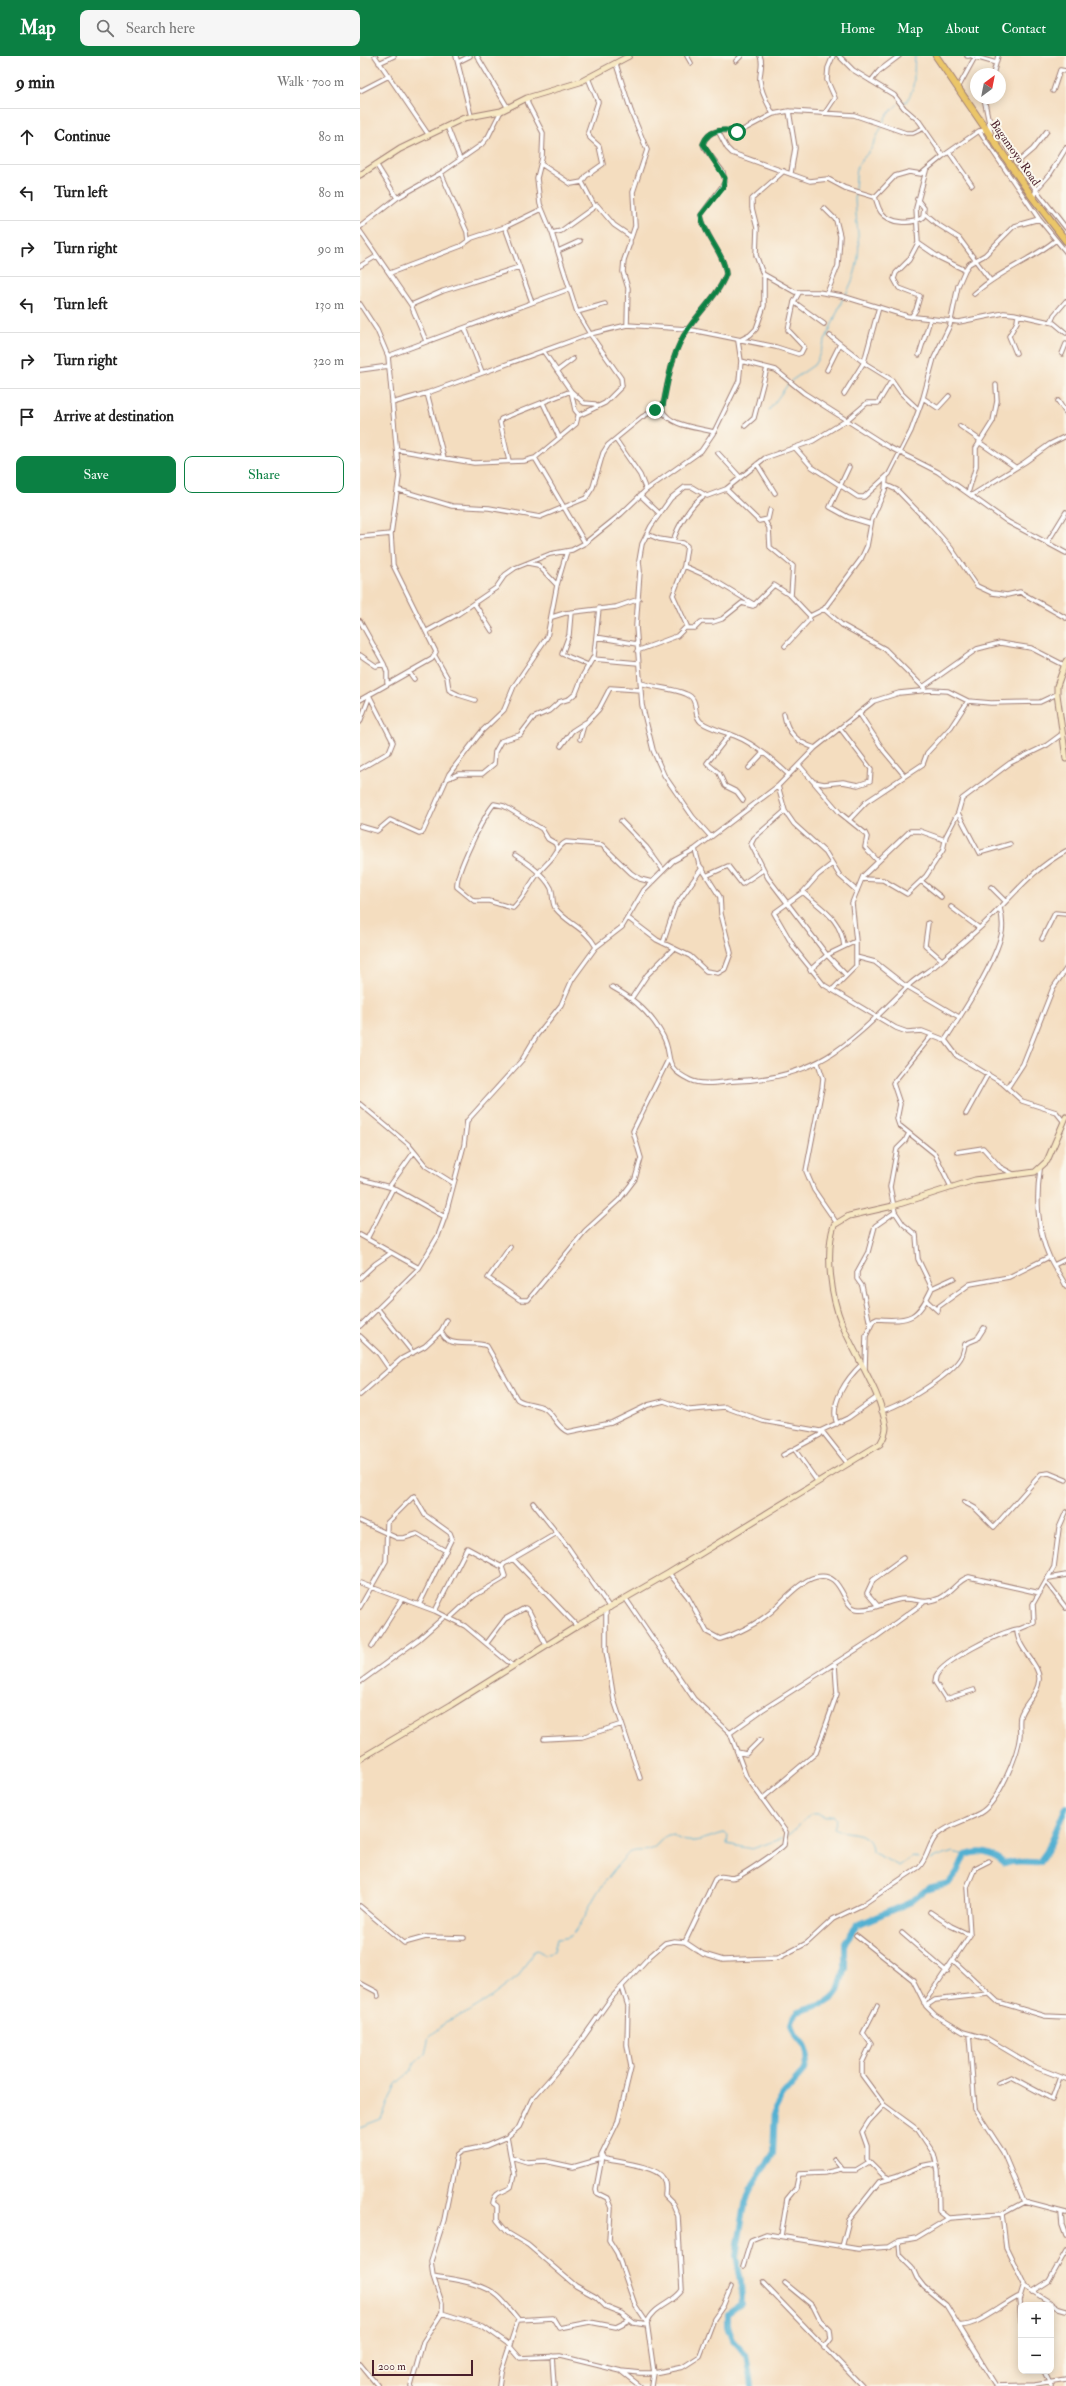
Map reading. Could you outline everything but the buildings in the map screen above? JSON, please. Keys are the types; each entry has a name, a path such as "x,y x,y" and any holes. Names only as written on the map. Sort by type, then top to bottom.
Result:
{"highway":[{"name":"Bagamoyo Road","path":"936,56 958,88 982,130 992,138 1033,198 1066,242"}],"street":[{"path":"376,56 428,134"},
{"path":"380,63 394,56"},
{"path":"456,56 471,116"},
{"path":"458,62 470,56"},
{"path":"477,56 508,108"},
{"path":"360,175 428,134 471,116 501,111 527,98 588,78 629,56"},
{"path":"687,56 691,63"},
{"path":"736,61 741,56"},
{"path":"760,56 762,62 760,80 761,88 773,114"},
{"path":"825,113 835,98 827,80 828,68 833,56"},
{"path":"839,56 853,70 894,95 924,128 943,156"},
{"path":"871,81 879,70 899,56"},
{"path":"958,88 973,56 996,63"},
{"path":"995,68 998,56"},
{"path":"616,64 631,111 647,150 633,192 635,226 623,267 628,288 627,325"},
{"path":"1053,91 1060,70 1066,71"},
{"path":"360,91 389,76"},
{"path":"541,164 571,184 582,182 586,176 603,164 599,146 590,138 588,132 598,102 588,78"},
{"path":"398,450 474,463 493,464 535,458 576,424 579,415 597,407 619,390 623,382 590,334 577,312 569,290 558,251 542,208 537,185 537,173 541,164 543,133 528,104 527,98"},
{"path":"985,104 992,138"},
{"path":"360,227 396,198 441,173 488,137 501,111"},
{"path":"789,111 795,148 790,173"},
{"path":"662,410 669,372 687,329 719,287 726,274 722,260 702,224 701,215 725,182 723,172 703,144 707,137 718,131 729,129 739,132 773,114 789,111 854,115 913,133 924,128"},
{"path":"988,117 1019,161 1036,190 1066,228"},
{"path":"447,126 460,159"},
{"path":"875,197 895,176 909,172 919,174 926,171 943,156 982,130 1039,219 1066,252"},
{"path":"718,131 727,148 732,153 810,181 828,178 844,188 875,197 885,215 896,221 916,221 925,214"},
{"path":"1019,161 1033,149 1047,131"},
{"path":"1033,198 1036,190 1046,180 1066,148"},
{"path":"949,152 972,185"},
{"path":"376,164 396,198"},
{"path":"738,340 754,332 761,318 765,296 763,274 756,255 757,228 751,203 754,195 771,184 784,171"},
{"path":"911,317 918,306 920,296 899,288 894,279 896,273 909,260 918,243 916,221 917,199 926,171"},
{"path":"441,173 467,232 468,241"},
{"path":"582,182 594,205 600,207 614,225 631,238"},
{"path":"917,199 923,204 925,214 937,224 959,238 990,280"},
{"path":"552,233 561,231 594,205"},
{"path":"390,273 461,246 486,232 505,227 542,208"},
{"path":"824,208 836,220 840,239 837,255 839,264 827,293"},
{"path":"796,448 812,467 862,497 886,478 900,454 923,398 934,358 951,322 958,286 965,270 976,260 986,255 1014,226 1039,219"},
{"path":"505,227 532,302"},
{"path":"360,231 411,305 426,341"},
{"path":"974,294 990,280 1036,254 1056,240"},
{"path":"558,251 580,241"},
{"path":"918,243 940,258 965,270"},
{"path":"360,266 377,256"},
{"path":"411,305 443,290 519,267"},
{"path":"763,274 786,288 799,293 814,291 827,293 911,317 951,322 964,322 978,317 1004,313 1051,322 1066,333"},
{"path":"388,356 532,302 569,290"},
{"path":"392,402 427,393 482,372 544,352 590,334 627,325 687,329 801,353 804,346 788,331 794,302 799,293"},
{"path":"1051,322 1054,315 1066,301"},
{"path":"794,302 824,324"},
{"path":"360,304 377,330 388,356 398,450 399,490 394,504 390,552 395,572 436,648 435,656 447,677 449,690 458,696 475,700"},
{"path":"577,312 605,304"},
{"path":"844,394 864,362 879,307"},
{"path":"1016,353 1009,336 1017,322 1018,315"},
{"path":"919,355 930,320"},
{"path":"465,328 482,372"},
{"path":"830,336 864,362 892,380 901,393 918,409"},
{"path":"428,631 496,588 508,573 526,563 550,554 567,551 585,544 621,514 646,490 697,456 714,432 739,381 741,361 738,340"},
{"path":"827,370 840,344"},
{"path":"1062,354 1066,344"},
{"path":"544,352 571,391 584,403 595,404 597,407"},
{"path":"557,371 573,359"},
{"path":"741,361 776,370 792,384 900,454 938,472 1008,522 1066,553"},
{"path":"360,370 389,366"},
{"path":"745,426 754,418 767,368"},
{"path":"711,837 693,817 664,775 646,730 638,662 636,626 639,599 639,560 647,534 659,513 671,498 685,487 692,486 710,496 726,489 757,464 771,456 796,448 848,420 867,403 878,403 892,380"},
{"path":"970,494 976,448 993,421 997,401 996,386"},
{"path":"509,461 500,422 501,419 571,391"},
{"path":"571,391 576,410 579,415"},
{"path":"427,393 444,458"},
{"path":"923,398 938,408 949,396"},
{"path":"1058,401 1066,413"},
{"path":"543,403 559,437"},
{"path":"399,490 446,505 489,508 536,517 586,498 590,493 606,448 642,417 655,410 662,410 670,418 689,428 714,432"},
{"path":"960,426 1015,467"},
{"path":"970,494 1050,444 1066,436"},
{"path":"616,440 640,475 646,490"},
{"path":"718,453 740,477"},
{"path":"535,458 585,544"},
{"path":"757,464 775,493"},
{"path":"849,467 830,507 848,517 870,524"},
{"path":"785,646 809,620 810,616 824,609 861,559 867,546 870,524 886,485 886,478"},
{"path":"886,485 897,490 934,528 977,586 992,593 1007,595 1020,592 1066,618"},
{"path":"726,489 755,518 765,521 769,528 770,547 793,566 791,596"},
{"path":"673,541 677,526 685,520 696,501 705,494"},
{"path":"640,496 659,513"},
{"path":"765,521 770,516 770,510"},
{"path":"1047,543 1066,512"},
{"path":"360,537 391,534"},
{"path":"647,534 659,540 684,543 687,546 684,566 673,595 686,628"},
{"path":"360,826 377,831 390,820 421,833 446,780 482,731 504,710 514,686 547,637 557,585 567,551"},
{"path":"526,563 538,565 557,585"},
{"path":"684,566 709,577 755,605"},
{"path":"638,651 677,636 686,628 695,628 701,622 712,622 722,619 742,603 752,607 774,585 791,596 810,616"},
{"path":"552,617 572,612 616,607 639,599"},
{"path":"474,603 492,631"},
{"path":"446,780 452,775 477,775 487,770 494,764 495,752 501,741 520,735 533,718 549,712 559,702 569,699 576,693 588,665 593,659 599,608"},
{"path":"824,609 842,625 885,649 927,690"},
{"path":"572,612 569,635 562,654 588,665"},
{"path":"360,621 384,664 387,683"},
{"path":"596,637 637,644"},
{"path":"923,687 976,649 1000,643 1031,648 1065,663 1057,694 1066,759"},
{"path":"360,655 376,666 384,664"},
{"path":"360,700 369,697 387,683 435,656"},
{"path":"593,659 638,662"},
{"path":"409,672 414,679"},
{"path":"641,683 689,696 696,703 697,716 700,721 712,728 730,734 763,754 789,775"},
{"path":"560,746 572,730 586,722 599,709 610,688 641,690"},
{"path":"360,1326 362,1322 378,1309 419,1268 438,1236 445,1217 453,1182 461,1158 470,1117 503,1084 522,1060 537,1035 561,1005 572,980 596,946 622,927 644,890 663,870 673,861 695,849 778,786 816,748 874,701 888,695 927,690 948,691 968,701 1040,702 1057,694"},
{"path":"360,722 361,713 369,697"},
{"path":"360,769 389,752 393,742 369,697"},
{"path":"849,820 858,808 886,790 904,775 923,764 927,753 951,727 968,701"},
{"path":"859,713 884,751 904,775"},
{"path":"784,714 789,732 807,746 816,748"},
{"path":"580,739 586,722"},
{"path":"813,781 824,784 843,782 862,785 870,781 871,769 840,728"},
{"path":"730,734 707,763 719,773 726,786 737,792 743,800"},
{"path":"862,879 883,880 906,894 921,881 943,850 945,840 958,813 962,799 1010,763 1047,745 1062,734"},
{"path":"749,768 763,754"},
{"path":"799,765 836,808 865,833 867,837 865,847 878,860"},
{"path":"778,786 785,811 801,833 826,853 840,876 857,891"},
{"path":"558,849 555,843 548,839 542,829 504,806 494,804 476,834 458,874 457,886 474,901 489,901 513,908 531,886 537,873 566,842 602,846 631,874 640,879 652,882"},
{"path":"785,811 752,842 763,870 827,954 846,975"},
{"path":"958,813 979,853 1010,844"},
{"path":"621,821 647,848 663,870"},
{"path":"832,990 855,968 856,941 851,906 862,879 878,860 912,830 945,840"},
{"path":"628,918 663,943 690,956 710,972 722,971 728,963 731,953 721,914 720,897 708,875 702,868 695,849"},
{"path":"612,987 646,1011 663,1036 668,1060 677,1072 689,1080 701,1082 768,1080 818,1063 834,1054 876,1018 908,986 942,960 979,928 1000,908 1035,870 1066,851"},
{"path":"515,855 526,861 551,889 556,909 587,934 596,946"},
{"path":"832,864 818,875 803,892 774,914 810,970 817,978 832,990 876,1018 902,1031 922,1031 945,1040 957,1056 1008,1087 1022,1101 1056,1112 1065,1119 1047,1161 1040,1170 1038,1203 1044,1244 1066,1286"},
{"path":"708,875 728,866 742,884 763,870"},
{"path":"663,943 675,907 702,868"},
{"path":"921,881 941,897"},
{"path":"991,887 1005,901"},
{"path":"803,892 830,914 842,934 844,946"},
{"path":"951,907 979,928"},
{"path":"945,1040 984,974 1000,941 1002,926 1000,908"},
{"path":"1042,939 1055,913 1066,914"},
{"path":"928,923 925,945 942,960"},
{"path":"810,970 827,954 856,941"},
{"path":"631,999 647,976 674,949"},
{"path":"856,957 875,962 908,986 959,1017"},
{"path":"1008,1087 1023,1064 1053,988 1066,968"},
{"path":"932,1035 892,1083 900,1104 897,1122 939,1158 951,1187"},
{"path":"510,1247 488,1278 520,1300 528,1300 585,1230 619,1200 635,1179 641,1158 633,1131 668,1060"},
{"path":"818,1063 823,1078 822,1088 806,1171 814,1190 836,1222"},
{"path":"966,1114 988,1074"},
{"path":"360,1104 408,1144 426,1166 453,1182"},
{"path":"909,1133 905,1141 897,1147 894,1158 890,1184 893,1206 903,1224 916,1235 918,1259 932,1288"},
{"path":"956,1152 983,1148 1000,1167 1016,1176"},
{"path":"367,1240 391,1188 414,1152"},
{"path":"360,1758 451,1705 577,1626 626,1599 880,1444 886,1428 865,1370 842,1323 832,1289 832,1232 836,1222 859,1213 893,1206 975,1180 1016,1176 1040,1170"},
{"path":"360,1179 391,1188 445,1217"},
{"path":"865,1370 865,1344 870,1325 862,1286 857,1279 857,1272 868,1252 875,1226 895,1212"},
{"path":"360,1235 419,1268"},
{"path":"360,1278 375,1264 391,1253"},
{"path":"927,1301 938,1311 938,1307 944,1301 970,1284 1009,1278 1049,1256"},
{"path":"1054,1265 1066,1259"},
{"path":"870,1325 877,1319 908,1318 920,1310 927,1301 932,1288 954,1278"},
{"path":"378,1309 413,1353"},
{"path":"360,1395 401,1359 425,1346 441,1331 447,1320"},
{"path":"880,1411 904,1403 939,1378 960,1359 965,1344 977,1339 984,1328"},
{"path":"441,1331 445,1339 452,1343 487,1346 517,1399 522,1403 545,1409 559,1427 568,1432 611,1423 648,1405 664,1401 690,1410 724,1407 763,1421 812,1431 822,1431 837,1424 876,1398"},
{"path":"360,1336 379,1354 390,1370"},
{"path":"837,1424 834,1411 836,1403 852,1374 862,1364"},
{"path":"783,1455 795,1450 820,1435 822,1431"},
{"path":"822,1431 848,1464"},
{"path":"795,1450 817,1482"},
{"path":"964,1502 975,1508 994,1527 1041,1474 1049,1473 1066,1480"},
{"path":"360,1607 386,1561 388,1533 387,1523 414,1496 425,1515 452,1535 446,1551 419,1605"},
{"path":"533,1503 557,1533 608,1609 607,1663 614,1700 640,1778"},
{"path":"974,1690 946,1699 935,1682 936,1676 946,1665 983,1643 1007,1631 1018,1629 1034,1623 1033,1607 1049,1578 1056,1559 1059,1528 1066,1512"},
{"path":"360,1521 401,1539 417,1534 446,1551"},
{"path":"502,1567 557,1533"},
{"path":"435,1611 467,1548 502,1567 505,1576 502,1581 474,1596 450,1618"},
{"path":"878,1606 867,1593 870,1585 903,1558"},
{"path":"513,1559 577,1626"},
{"path":"669,1573 688,1597 707,1632 716,1638 725,1638 746,1628 771,1612 781,1600 817,1576 826,1577 837,1583 853,1608 878,1606 904,1599 923,1603"},
{"path":"1049,1578 1066,1575"},
{"path":"730,1733 762,1710 835,1665 923,1603 948,1594 962,1580 969,1577 1040,1593"},
{"path":"1046,1582 1066,1608"},
{"path":"360,1583 435,1611 444,1617 450,1618 465,1626 513,1666"},
{"path":"372,1646 402,1599"},
{"path":"626,1599 694,1699 730,1733 746,1776 784,1829 786,1836 784,1845 739,1876 734,1878 721,1876 715,1879 685,1942"},
{"path":"487,1643 505,1619 525,1608 529,1611 546,1645"},
{"path":"360,1682 419,1639 444,1617"},
{"path":"412,2386 423,2342 442,2313 442,2303 433,2276 432,2254 444,2220 457,2155 462,2151 486,2146 507,2137 519,2127 532,2100 570,2056 622,1987 662,1945 671,1941 685,1942 703,1954 716,1959 774,1958 782,1956 813,1938 833,1920 865,1903 919,1867 938,1834 984,1810 1012,1767 1020,1735 1020,1718 1023,1710 1030,1703 1039,1679 1037,1671 1018,1638 1018,1629"},
{"path":"762,1798 816,1754 837,1694 835,1665"},
{"path":"544,1739 565,1740 582,1737 622,1724"},
{"path":"737,1752 746,1754 760,1740"},
{"path":"925,2004 970,1935 967,1887 975,1868 989,1861"},
{"path":"360,1906 404,1943 426,1937 464,1938"},
{"path":"930,1912 951,1926 970,1935"},
{"path":"902,1932 947,1972"},
{"path":"856,1935 913,1980 925,2004 935,2015 969,2034 988,2039 1034,2067 1066,2079"},
{"path":"954,1961 998,2002 1016,2009 1045,2016 1066,2017"},
{"path":"360,1983 376,1991 378,1996"},
{"path":"622,1987 628,2006 627,2046 631,2067 618,2121 602,2152 596,2190 597,2193 607,2198 610,2207 609,2240 617,2253 635,2304 647,2324 654,2373 652,2386"},
{"path":"925,2004 935,2000 988,1994"},
{"path":"877,2006 863,2033 871,2044 862,2063 861,2072 884,2105 918,2130 934,2154 937,2167 939,2211 949,2218"},
{"path":"969,2034 975,2109 1000,2146 1024,2202"},
{"path":"998,2083 1011,2077 1052,2099 1060,2077"},
{"path":"884,2105 869,2121 862,2132 869,2162 883,2176 890,2179"},
{"path":"507,2137 511,2157 513,2183 509,2189 499,2191 493,2200 493,2203 497,2206 496,2218 500,2225 528,2245 576,2286 593,2295 606,2307 620,2313 638,2324 647,2324"},
{"path":"511,2157 527,2162 545,2161 573,2167 602,2158 650,2169 660,2174 666,2185 665,2196 673,2204 678,2216 682,2290 653,2312 647,2324"},
{"path":"834,2159 841,2169"},
{"path":"781,2236 788,2199 796,2188 799,2174 824,2173 841,2169 856,2170 869,2162"},
{"path":"842,2247 845,2230 853,2214 876,2184 920,2166 931,2164 937,2167"},
{"path":"743,2266 751,2240 760,2235 781,2236 858,2249 889,2246 899,2241 916,2238 949,2218 1002,2214 1024,2202 1061,2213 1066,2213"},
{"path":"1061,2213 1062,2225 1066,2236"},
{"path":"1002,2214 1006,2248 1024,2286 1059,2308 1066,2310"},
{"path":"899,2241 900,2255 912,2267 917,2278 924,2286 946,2305 996,2386 1050,2385 1066,2380"},
{"path":"1032,2292 1049,2281 1066,2251"},
{"path":"433,2276 469,2284 490,2291 500,2298 519,2320"},
{"path":"763,2283 862,2386"},
{"path":"785,2283 812,2306 820,2320 830,2330 831,2339 824,2348"},
{"path":"1020,2302 1020,2296 1024,2286"},
{"path":"442,2313 475,2322 510,2346 520,2358 552,2356 569,2358 621,2372 654,2373 683,2367 697,2359 707,2342 714,2319 723,2306 731,2287"},
{"path":"958,2325 963,2326 981,2318 1020,2296"},
{"path":"500,2386 515,2324 519,2320 552,2318 560,2328 590,2322 616,2327 630,2320"},
{"path":"552,2356 554,2386"},
{"path":"360,2364 378,2386"},
{"path":"621,2372 640,2386"},
{"path":"1045,2374 1050,2385"}],"waterway":[{"path":"901,102 906,102 912,91 915,56"},
{"path":"883,123 886,116 898,104"},
{"path":"855,189 857,166 871,149 882,126"},
{"path":"845,296 852,281 858,256 859,244 855,192"},
{"path":"791,381 814,365 843,298"},
{"path":"769,410 789,383"},
{"path":"751,2386 746,2354 733,2340 728,2326 728,2314 742,2304 741,2282 736,2256 745,2204 750,2189 773,2154 775,2109 783,2095 805,2070 808,2057 805,2046 795,2034 791,2024 793,2018 798,2012 826,2003 832,1999 838,1991 845,1968 845,1942 857,1925 911,1902 928,1888 949,1883 957,1872 965,1855 976,1852 986,1853 996,1857 1005,1864 1018,1861 1039,1862 1047,1851 1066,1807"},
{"path":"786,1836 814,1814 819,1814 826,1817 834,1815 837,1819 834,1828 863,1836 868,1839 871,1844 872,1852 899,1866 913,1856 918,1858"},
{"path":"360,2127 381,2119 396,2084 411,2071 415,2063 425,2054 429,2037 446,2022 465,2014 486,2001 518,1977 533,1952 537,1950 544,1954 554,1951 557,1939 568,1937 574,1933 609,1875 627,1855 636,1851 651,1849 665,1837 673,1835 685,1841 692,1841 705,1839 724,1833 728,1835 727,1844 752,1849 783,1838"},
{"path":"930,1860 953,1852 965,1855"}],"route":[{"path":"655,410 662,410 664,392 672,360 682,338 687,329 719,287 726,274 722,260 710,234 702,224 701,215 723,187 725,178 723,172 703,144 704,140 714,132 729,129 737,132"}]}
